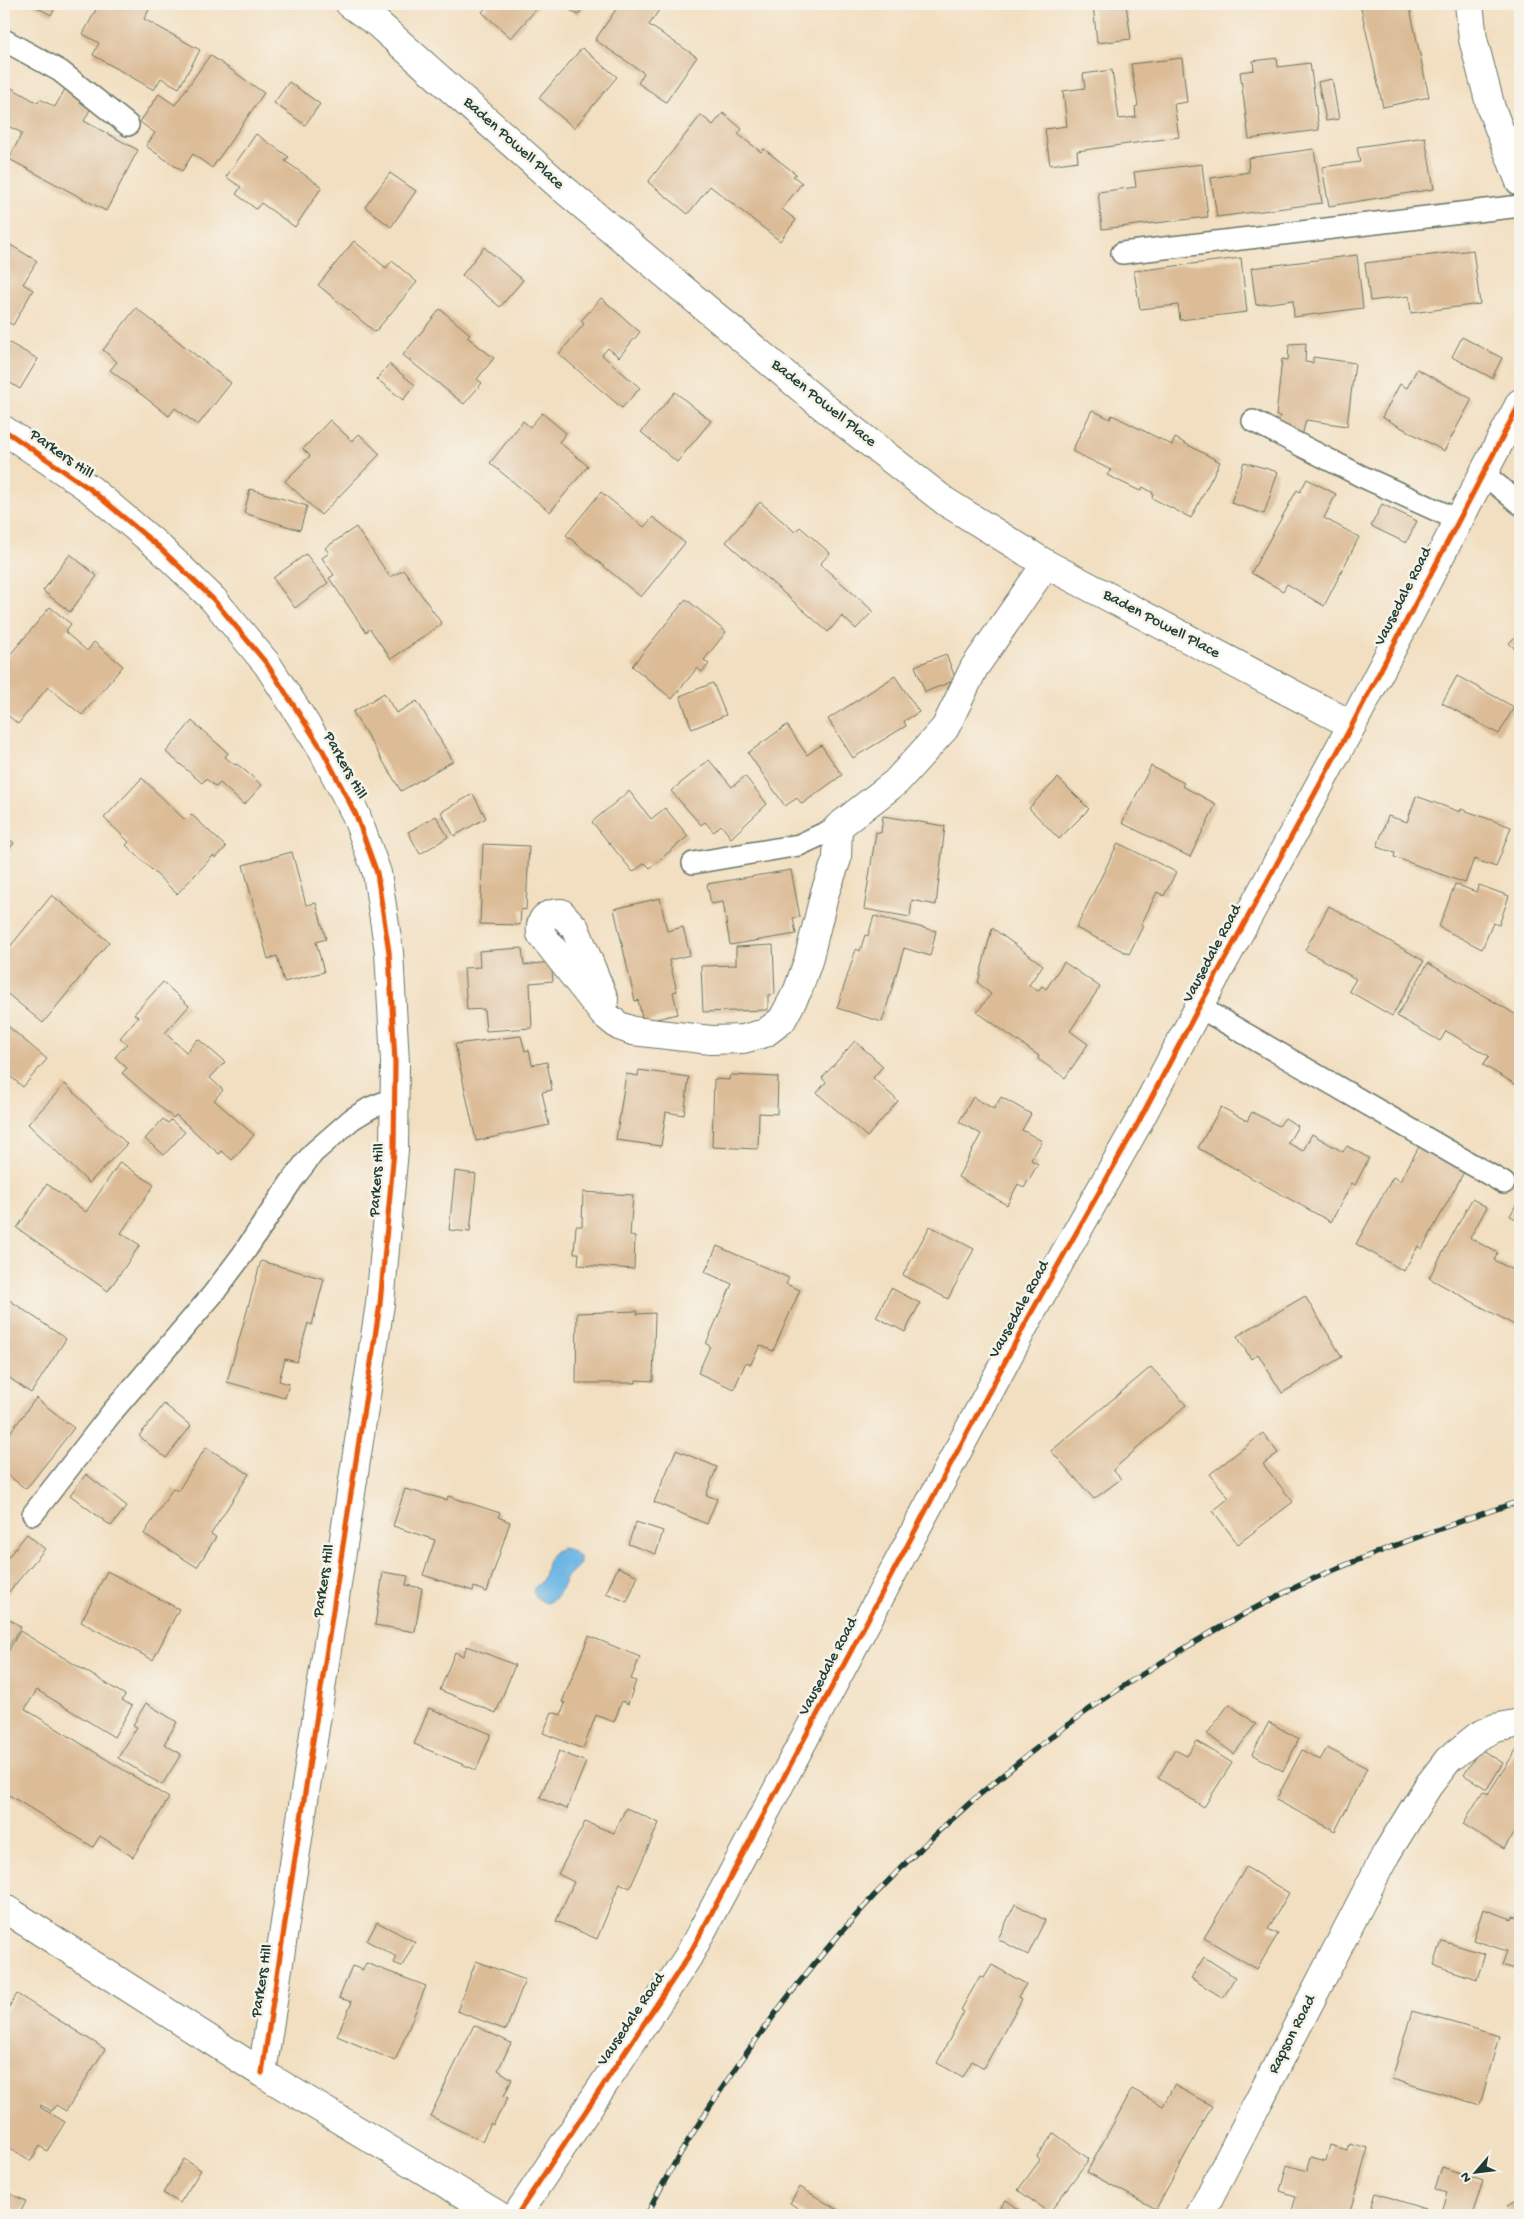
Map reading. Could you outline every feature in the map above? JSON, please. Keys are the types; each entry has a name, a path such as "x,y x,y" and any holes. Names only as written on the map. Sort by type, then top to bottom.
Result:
{"street":[{"name":"Baden Powell Place","path":"350,4 377,24 560,186 825,408 946,502 1046,564 1352,725"},
{"path":"1469,4 1473,39 1491,108 1520,182"},
{"name":"Vausedale Road","path":"517,2215 688,1957 1030,1316 1138,1123 1198,1007 1352,725 1520,402"},
{"name":"Parkers Hill","path":"4,430 90,490 160,548 213,599 267,664 323,751 356,815 377,873 389,952 395,1062 394,1150 380,1304 262,2073"},
{"path":"603,1013 619,1026 633,1031 712,1040 744,1039 765,1033 782,1020 798,990 808,961 825,892 837,859 838,827 896,782 945,728 974,668 1046,564"},
{"name":"Rapson Road","path":"1200,2215 1386,1854 1428,1786 1448,1760 1478,1736 1494,1728 1520,1723"},
{"path":"4,1908 262,2073 498,2215"}],"lane":[{"path":"4,40 60,71 128,125"},
{"path":"1122,253 1520,206"},
{"path":"1253,421 1361,476 1458,520"},
{"path":"1484,474 1520,504"},
{"path":"693,863 799,845 838,827"},
{"path":"1198,1007 1504,1184"},
{"path":"33,1514 114,1411 213,1294 313,1153 352,1119 370,1108 395,1098"}],"water":[{"path":"561,1548 568,1549 577,1554 580,1564 567,1577 557,1597 548,1603 536,1597 533,1590 543,1578 551,1555"}],"building":[{"path":"31,4 58,4 51,15"},
{"path":"99,4 152,4 144,19 200,50 179,88 161,78 154,90 93,55 99,43 83,34"},
{"path":"489,4 537,4 539,6 511,38 482,12"},
{"path":"555,4 586,4 578,15 564,6 562,9"},
{"path":"613,4 656,4 661,7 649,25 697,57 666,102 638,83 644,73 595,40 617,8"},
{"path":"1093,4 1126,4 1131,39 1097,43"},
{"path":"1360,4 1409,4 1429,97 1383,107"},
{"path":"582,48 617,77 574,128 539,98"},
{"path":"210,55 264,93 212,168 193,154 182,171 146,146 155,133 140,122 159,94 175,105"},
{"path":"1182,58 1187,102 1174,104 1179,137 1077,151 1078,161 1050,165 1045,129 1067,126 1063,91 1085,88 1083,74 1112,70 1119,119 1136,117 1135,107 1138,106 1131,64"},
{"path":"1277,58 1278,67 1310,63 1319,130 1249,139 1240,72 1254,70 1253,61"},
{"path":"4,79 10,82 8,86 38,103 40,99 55,107 65,89 93,104 84,121 138,150 106,211 9,159 22,133 4,124"},
{"path":"1332,79 1339,119 1326,121 1318,82"},
{"path":"289,82 320,104 305,125 274,103"},
{"path":"723,113 742,129 738,134 761,152 764,149 796,174 793,176 802,183 782,209 796,220 780,241 710,186 688,214 648,182 701,115 713,125"},
{"path":"256,134 289,157 285,161 322,187 295,227 261,203 256,209 236,194 241,187 226,177"},
{"path":"1425,137 1434,189 1329,206 1322,167 1360,162 1357,147"},
{"path":"1314,149 1322,203 1217,217 1211,178 1249,172 1248,158"},
{"path":"1202,164 1208,217 1102,229 1098,192 1136,187 1134,172"},
{"path":"390,173 416,191 391,227 365,207"},
{"path":"4,241 37,261 23,284 33,290 13,325 4,320"},
{"path":"354,241 386,268 392,261 417,282 375,332 318,285"},
{"path":"484,247 523,280 500,307 462,275"},
{"path":"1473,250 1480,304 1411,313 1409,296 1370,301 1365,263"},
{"path":"1357,255 1363,308 1294,317 1293,300 1256,305 1251,268"},
{"path":"1241,258 1247,312 1180,320 1178,305 1140,309 1134,271"},
{"path":"601,298 640,332 619,357 608,348 602,355 640,388 622,408 559,354 584,324 581,321"},
{"path":"136,308 231,383 198,425 175,408 169,416 110,370 117,362 103,350"},
{"path":"440,309 470,334 467,337 494,358 477,379 482,383 464,404 403,355"},
{"path":"1462,337 1502,358 1492,378 1452,357"},
{"path":"6,341 38,359 20,389 4,379 4,345"},
{"path":"1306,343 1305,362 1313,363 1313,357 1355,363 1347,426 1306,420 1302,436 1277,429 1280,416 1276,416 1282,359 1288,360 1289,344"},
{"path":"389,364 415,385 403,400 377,379"},
{"path":"1417,369 1472,399 1444,451 1382,417 1400,384 1407,388"},
{"path":"675,392 711,421 677,462 641,432"},
{"path":"1092,410 1110,419 1112,415 1172,445 1175,438 1220,462 1191,518 1152,498 1153,493 1143,487 1140,491 1107,475 1111,470 1072,451"},
{"path":"542,413 566,433 559,442 588,466 550,512 490,463 523,421 530,427"},
{"path":"330,420 352,441 359,434 380,454 321,515 285,481 310,456 303,449"},
{"path":"1244,462 1278,472 1264,514 1231,503"},
{"path":"1307,479 1336,494 1324,518 1359,537 1324,606 1287,584 1283,591 1251,573 1297,490 1300,492"},
{"path":"250,489 307,506 300,530 244,513"},
{"path":"601,492 644,527 653,517 685,543 641,597 566,535"},
{"path":"760,502 795,532 800,527 830,553 820,564 873,611 856,629 842,616 828,632 726,542"},
{"path":"1382,504 1417,521 1406,543 1371,526"},
{"path":"356,527 390,577 404,570 442,624 391,659 370,629 366,632 329,578 334,575 322,558 329,553 325,548"},
{"path":"70,554 97,576 70,612 43,591"},
{"path":"306,554 328,583 295,608 273,578"},
{"path":"686,599 726,632 704,660 709,664 702,672 697,668 672,699 632,666"},
{"path":"50,607 71,624 65,632 87,651 94,642 123,666 82,715 48,687 18,724 4,712 4,662"},
{"path":"1520,632 1520,654 1509,643"},
{"path":"946,654 956,680 925,692 915,666"},
{"path":"895,676 919,712 904,721 906,726 853,758 828,719"},
{"path":"1457,676 1514,707 1499,734 1442,703"},
{"path":"713,683 726,715 692,729 680,696"},
{"path":"384,693 396,713 417,701 453,761 401,791 353,712"},
{"path":"192,721 228,753 225,757 235,765 237,764 262,785 244,805 220,783 216,787 206,779 202,783 166,752"},
{"path":"787,725 807,755 821,745 842,775 802,804 797,798 785,806 748,753"},
{"path":"709,760 732,787 745,776 767,804 731,838 721,825 714,832 705,822 701,825 671,791"},
{"path":"1151,766 1184,783 1182,786 1216,804 1190,857 1122,823"},
{"path":"142,778 185,820 191,814 226,847 216,858 213,856 177,894 126,845 129,842 104,818"},
{"path":"1058,778 1089,809 1059,839 1029,808"},
{"path":"629,791 651,819 665,808 688,836 650,868 645,863 633,872 592,822"},
{"path":"473,794 486,818 454,836 441,812"},
{"path":"1416,796 1460,812 1461,809 1511,827 1496,867 1474,859 1465,883 1394,857 1395,853 1377,847 1388,816 1407,822"},
{"path":"436,816 448,837 420,854 408,832"},
{"path":"883,816 945,826 936,905 912,900 910,917 864,909 876,832 881,833"},
{"path":"4,835 14,843 4,856"},
{"path":"1118,843 1176,872 1164,896 1157,892 1129,954 1076,928"},
{"path":"483,844 529,846 526,910 521,909 520,925 480,924"},
{"path":"292,852 306,905 316,903 326,939 316,942 324,972 284,982 277,956 268,959 243,865"},
{"path":"791,870 800,917 793,918 796,934 730,945 723,902 711,904 707,884"},
{"path":"1455,884 1476,892 1479,885 1509,896 1499,925 1493,923 1482,949 1439,927"},
{"path":"52,895 109,942 43,1023 4,991 4,954"},
{"path":"660,898 667,931 683,927 690,955 669,960 677,991 673,992 678,1014 643,1022 638,1000 635,1001 614,909"},
{"path":"1329,906 1424,961 1392,1016 1349,991 1356,979 1305,950"},
{"path":"874,916 936,931 930,956 904,948 882,1022 837,1008 856,949 860,951 865,935 868,936"},
{"path":"992,928 1043,965 1029,985 1038,991 1042,986 1046,989 1064,962 1100,987 1070,1031 1088,1044 1065,1078 1038,1059 1039,1056 977,1012 991,994 978,983"},
{"path":"773,945 775,994 768,995 768,1010 703,1012 701,966 736,965 736,947"},
{"path":"522,948 524,965 551,962 553,981 530,983 532,1028 486,1031 484,1009 467,1010 464,968 480,967 479,951"},
{"path":"1428,963 1520,1017 1520,1087 1483,1065 1489,1056 1446,1031 1440,1041 1397,1016"},
{"path":"163,982 189,1006 165,1033 186,1052 198,1039 225,1062 210,1078 223,1090 214,1100 254,1135 232,1160 222,1151 219,1154 176,1115 173,1118 122,1073 127,1068 115,1057 127,1044 120,1038 138,1017 134,1014"},
{"path":"4,1023 47,1059 23,1087 4,1071"},
{"path":"521,1036 525,1051 529,1050 532,1065 547,1062 552,1090 542,1092 549,1125 476,1141 455,1044"},
{"path":"855,1041 883,1066 873,1078 898,1101 867,1137 817,1093 826,1082 822,1078"},
{"path":"639,1070 689,1077 684,1115 666,1112 661,1146 616,1140 626,1074 638,1076"},
{"path":"730,1075 778,1077 777,1114 759,1113 758,1149 712,1147 714,1079 729,1080"},
{"path":"65,1084 127,1144 89,1183 28,1124"},
{"path":"973,1097 994,1109 1001,1097 1031,1114 1022,1130 1042,1141 1031,1160 1038,1164 1024,1188 1018,1184 1007,1205 958,1177 981,1134 959,1122"},
{"path":"1221,1107 1247,1121 1252,1112 1279,1126 1285,1118 1298,1126 1288,1143 1303,1151 1312,1134 1343,1152 1347,1146 1369,1158 1355,1185 1352,1183 1331,1222 1198,1148"},
{"path":"163,1119 168,1123 171,1120 185,1132 164,1155 145,1139"},
{"path":"1420,1145 1465,1170 1422,1249 1418,1246 1404,1271 1356,1244 1393,1177 1400,1181"},
{"path":"120,1162 154,1185 121,1233 140,1245 108,1291 17,1228 47,1184 86,1212"},
{"path":"455,1171 476,1174 470,1232 449,1230"},
{"path":"583,1192 633,1195 630,1236 635,1237 634,1269 578,1265 579,1253 574,1253 576,1226 582,1226"},
{"path":"1520,1197 1520,1221 1510,1216"},
{"path":"1472,1199 1487,1207 1470,1238 1498,1253 1494,1260 1520,1274 1520,1328 1429,1278"},
{"path":"930,1226 974,1249 948,1299 903,1275"},
{"path":"717,1246 789,1278 786,1284 800,1290 773,1351 760,1345 751,1364 746,1362 734,1389 698,1373 710,1346 706,1344 732,1284 705,1272"},
{"path":"261,1261 324,1279 312,1325 308,1323 297,1362 285,1359 279,1381 289,1384 285,1398 227,1382"},
{"path":"891,1288 920,1303 905,1332 876,1317"},
{"path":"1305,1296 1342,1357 1282,1393 1258,1354 1251,1359 1237,1336"},
{"path":"5,1297 66,1339 31,1393 4,1374"},
{"path":"638,1311 637,1314 655,1313 653,1381 636,1380 636,1383 576,1383 577,1313"},
{"path":"1151,1367 1186,1405 1113,1470 1121,1479 1094,1499 1051,1451"},
{"path":"36,1398 74,1428 26,1489 4,1472 4,1441"},
{"path":"164,1404 191,1426 166,1458 139,1436"},
{"path":"1263,1433 1278,1453 1263,1464 1293,1502 1238,1544 1213,1511 1229,1498 1210,1474"},
{"path":"206,1447 249,1474 211,1534 216,1537 197,1567 144,1534 173,1488 178,1491"},
{"path":"676,1450 717,1467 706,1495 717,1499 707,1524 654,1502"},
{"path":"86,1474 127,1506 111,1526 70,1495"},
{"path":"405,1489 447,1500 448,1496 500,1513 498,1517 510,1522 487,1592 474,1587 473,1591 423,1575 435,1540 393,1526"},
{"path":"636,1522 663,1531 656,1554 628,1544"},
{"path":"27,1534 45,1549 7,1594 4,1591 4,1562"},
{"path":"618,1567 638,1576 627,1602 606,1593"},
{"path":"107,1571 179,1609 153,1660 81,1622"},
{"path":"383,1572 408,1576 406,1585 422,1588 415,1632 375,1625"},
{"path":"4,1615 21,1627 8,1647 4,1644"},
{"path":"20,1631 125,1695 122,1700 132,1706 114,1737 37,1690 25,1709 169,1798 133,1857 100,1836 93,1847 4,1792 4,1651 7,1653"},
{"path":"589,1636 640,1657 631,1679 636,1681 628,1704 622,1701 614,1722 596,1715 583,1749 543,1733 552,1712 561,1715 565,1703 562,1702"},
{"path":"467,1646 515,1665 496,1713 440,1690 455,1652 463,1656"},
{"path":"146,1703 177,1722 164,1744 181,1754 162,1785 118,1758 137,1727 133,1725"},
{"path":"1229,1704 1256,1724 1234,1754 1207,1734"},
{"path":"429,1708 491,1734 476,1770 414,1744"},
{"path":"1269,1722 1299,1739 1283,1771 1252,1754"},
{"path":"1197,1741 1232,1763 1204,1807 1158,1778 1175,1750 1187,1756"},
{"path":"1520,1744 1520,1823 1504,1849 1463,1824 1483,1791 1488,1794"},
{"path":"1327,1748 1367,1768 1335,1831 1276,1800 1302,1750 1320,1760"},
{"path":"1480,1749 1503,1763 1487,1789 1464,1775"},
{"path":"559,1751 586,1762 567,1809 540,1798"},
{"path":"626,1808 659,1823 630,1888 620,1883 597,1939 556,1921 574,1882 558,1874 585,1822 614,1833"},
{"path":"1246,1867 1289,1893 1268,1929 1278,1934 1257,1969 1204,1938"},
{"path":"1015,1904 1045,1920 1028,1955 998,1939"},
{"path":"1483,1909 1512,1919 1513,1916 1520,1918 1520,1971 1502,1965 1507,1951 1473,1940"},
{"path":"377,1922 415,1942 402,1966 394,1963 397,1957 367,1941"},
{"path":"1442,1941 1485,1954 1477,1979 1434,1965"},
{"path":"1204,1957 1235,1977 1223,1998 1191,1978"},
{"path":"476,1961 525,1980 506,2030 457,2011"},
{"path":"366,1963 426,1986 395,2061 337,2036 352,2002 339,1998 352,1966 363,1970"},
{"path":"992,1965 1026,1984 1018,1997 1022,1999 984,2068 972,2061 963,2077 937,2063 964,2012 961,2010 980,1976 984,1978"},
{"path":"17,1994 105,2049 66,2111 56,2105 52,2111 41,2105 40,2107 65,2122 47,2151 40,2146 31,2161 4,2144 4,2015"},
{"path":"1412,2011 1499,2036 1480,2105 1392,2079"},
{"path":"474,2025 511,2043 498,2070 512,2079 504,2096 508,2098 493,2125 491,2123 482,2141 430,2116"},
{"path":"1174,2085 1212,2106 1156,2209 1087,2172 1132,2089 1163,2106"},
{"path":"1054,2133 1089,2159 1049,2213 1018,2190 1040,2160 1037,2156"},
{"path":"1349,2143 1368,2148 1349,2215 1291,2215 1296,2196 1280,2191 1287,2165 1307,2171 1311,2157 1326,2161 1330,2145 1347,2150"},
{"path":"184,2159 201,2170 180,2203 163,2193"},
{"path":"1442,2167 1483,2181 1472,2215 1369,2215 1376,2193 1440,2214 1447,2193 1435,2190"},
{"path":"800,2187 846,2215 804,2215 805,2213 790,2203"},
{"path":"4,2191 26,2201 19,2215 4,2215"},
{"path":"1520,2199 1520,2215 1513,2215 1507,2205"},
{"path":"1006,2200 1027,2215 994,2215"}],"railway":[{"path":"647,2215 684,2146 713,2102 758,2037 802,1980 847,1925 896,1873 1000,1777 1114,1692 1193,1643 1267,1602 1324,1574 1372,1554 1520,1501"}],"cycle path":[{"path":"517,2215 688,1957 1030,1315 1138,1123 1352,725 1520,403"},
{"path":"4,430 90,489 160,548 213,599 267,664 323,751 356,815 377,873 389,952 395,1062 394,1150 380,1304 262,2073"}]}
